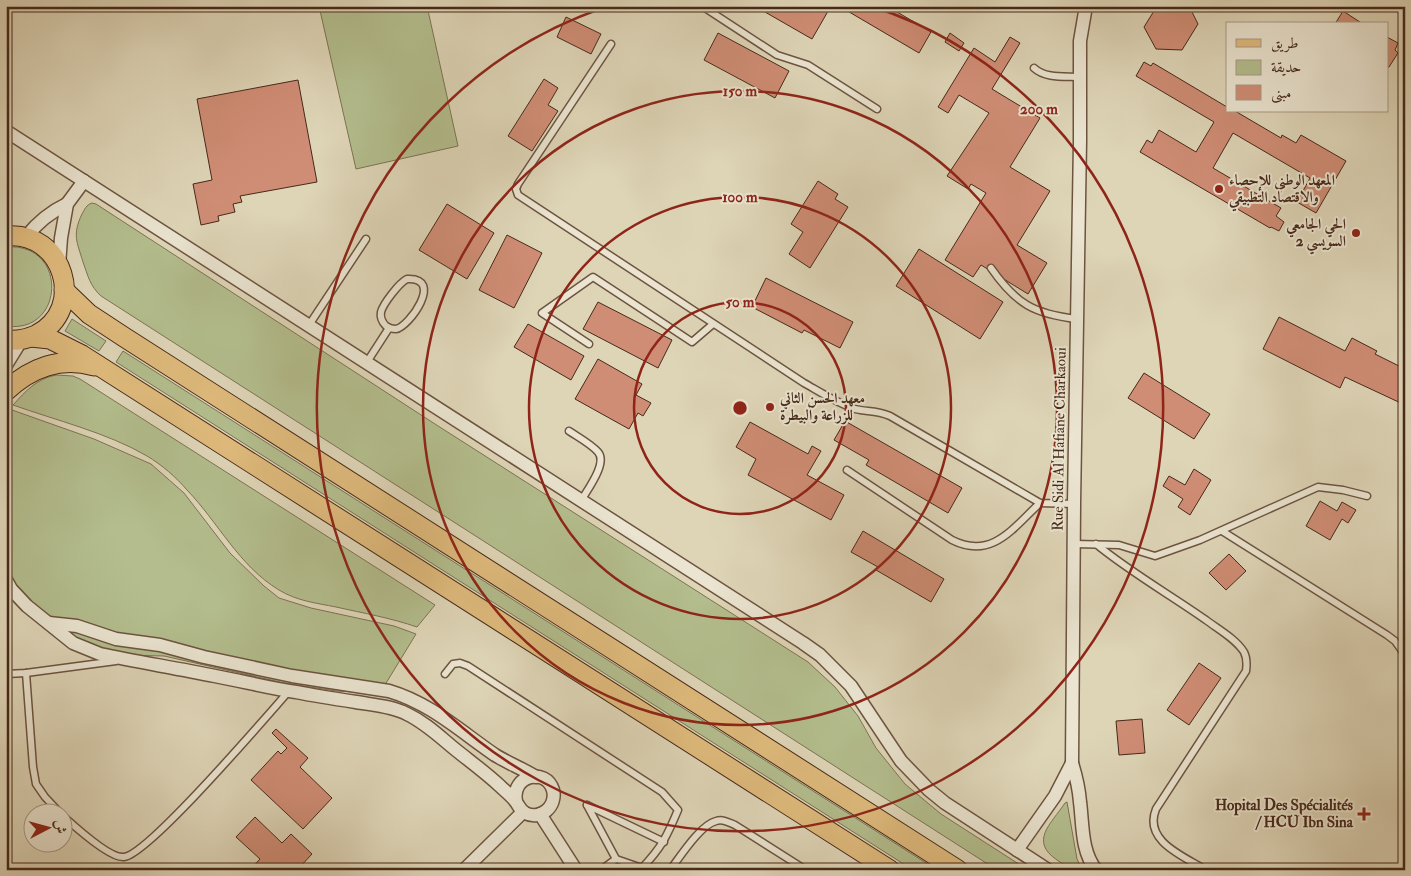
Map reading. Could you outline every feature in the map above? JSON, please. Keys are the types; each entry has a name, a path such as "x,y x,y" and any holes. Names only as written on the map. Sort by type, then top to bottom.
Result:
{"main road":[{"path":"6,236 26,237 40,243 51,252 59,265 64,282 61,307 57,315 46,328 20,339"},
{"path":"64,290 89,314 124,337 958,870"},
{"path":"20,339 50,340 67,346 890,870"},
{"path":"6,391 28,374 47,366 76,363 104,369"}],"street":[{"name":"Rue Sidi Al Hafiane Charkaoui","path":"1086,6 1080,41 1072,763 1080,795 1085,846 1096,870"},
{"path":"6,131 820,655 851,686 888,744 914,776 945,803 1048,870"},
{"path":"26,237 41,220 67,204 84,181"},
{"path":"59,265 60,238 67,204"},
{"path":"6,365 20,339"},
{"path":"6,580 11,589 27,606 73,643 100,654 289,691 385,707 405,713 429,727 494,781 519,806 532,815 540,814 549,808 553,802 553,794 549,784 544,779 498,756 425,706 400,694 292,676 160,646 116,639 77,626 49,623"},
{"path":"1018,850 1061,785 1072,763"},
{"path":"519,806 515,794 520,783 529,777 536,776"},
{"path":"464,870 519,806"},
{"path":"540,814 576,870"}],"lane":[{"path":"702,6 777,55 808,65 877,109"},
{"path":"612,44 518,184 516,189 518,195 804,383 856,409 875,410 890,416 1040,503 1074,504"},
{"path":"1034,68 1051,76 1080,76"},
{"path":"309,325 366,239"},
{"path":"991,268 1002,285 1034,309 1053,316 1077,319"},
{"path":"589,344 542,313 593,277 692,342 713,324"},
{"path":"413,279 419,282 425,292 423,299 401,328 389,328 381,318 384,306 401,282 413,279"},
{"path":"367,362 389,328"},
{"path":"570,431 598,451 602,462 581,501"},
{"path":"847,470 952,540 972,547 984,547 1004,538 1040,503"},
{"path":"1074,544 1119,545 1155,556 1185,546 1318,487 1343,490 1366,496"},
{"path":"1222,530 1386,634 1395,641 1405,655"},
{"path":"1096,544 1118,562 1217,628 1237,644 1246,658 1246,671 1152,818 1152,825 1156,834 1165,845 1206,870"},
{"path":"6,674 127,660"},
{"path":"445,674 454,664 460,663 468,666 662,792 678,810 664,842 642,868 616,860 587,805 664,842"},
{"path":"26,673 36,784 52,804"},
{"path":"72,823 115,856 125,857 132,854 149,842 188,802 289,691"},
{"path":"670,870 702,830 709,823 718,820 727,821 735,825 806,870"},
{"path":"601,870 616,860"}],"green space":[{"path":"319,6 427,6 458,146 356,169"},
{"path":"92,203 808,662 835,687 858,716 876,748 905,784 941,814 1028,870 997,870 101,296 90,280 76,238 82,214 87,206"},
{"path":"6,247 27,249 41,258 49,272 52,288 49,304 40,317 26,325 6,326"},
{"path":"72,319 106,341 99,351 65,331"},
{"path":"123,351 937,870 913,870 116,362"},
{"path":"56,375 73,376 80,379 435,605 417,627 377,616 307,601 279,590 252,569 198,502 178,480 158,463 116,440 13,405 27,390 37,383"},
{"path":"12,410 94,439 151,464 184,493 230,553 279,598 311,608 394,626 416,634 380,693 336,691 284,683 164,656 121,655 79,640 46,619 6,576 6,411"},
{"path":"1067,802 1077,859 1082,870 1063,864 1049,853 1044,846 1045,832"}],"building":[{"path":"759,6 831,6 812,39 758,8"},
{"path":"839,6 887,6 931,32 919,53"},
{"path":"1157,6 1189,6 1198,24 1182,50 1156,49 1144,27"},
{"path":"1343,11 1360,22 1336,22"},
{"path":"566,17 601,34 591,54 557,37"},
{"path":"718,33 789,71 775,98 704,60"},
{"path":"950,33 964,43 959,51 945,42"},
{"path":"1010,37 1020,43 992,89 1040,118 1010,167 1050,191 1017,245 1047,263 1028,294 981,265 973,277 945,260 986,193 971,184 968,189 947,176 989,113 959,95 948,113 938,107 974,48 995,62"},
{"path":"1388,38 1398,43 1395,50 1398,53 1389,67"},
{"path":"1144,62 1151,66 1153,63 1226,106 1226,112 1237,112 1281,138 1282,135 1296,143 1301,135 1346,161 1316,213 1297,202 1310,178 1233,133 1213,168 1281,208 1276,216 1284,222 1279,231 1270,228 1140,152 1147,140 1152,143 1159,130 1196,152 1214,122 1136,76"},
{"path":"544,79 558,88 548,105 558,111 532,151 508,136"},
{"path":"298,80 317,182 240,196 242,202 233,204 235,212 218,216 219,221 201,225 193,184 212,180 197,99"},
{"path":"818,181 838,194 835,199 848,207 810,268 789,254 803,232 791,224"},
{"path":"447,204 494,233 467,279 419,250"},
{"path":"507,235 542,253 514,308 479,290"},
{"path":"919,249 1003,302 980,339 896,286"},
{"path":"766,278 853,322 840,348 804,330 802,333 752,307"},
{"path":"598,302 672,340 658,368 583,329"},
{"path":"1279,317 1345,351 1352,338 1377,351 1375,354 1405,369 1405,405 1345,377 1340,388 1263,349"},
{"path":"528,324 584,356 571,380 514,347"},
{"path":"598,359 642,384 636,395 651,403 643,416 638,413 629,429 575,399"},
{"path":"1144,373 1210,414 1194,439 1128,398"},
{"path":"845,421 962,488 948,513 866,465 869,460 834,440"},
{"path":"750,422 808,454 812,446 821,451 807,475 844,495 831,520 748,475 756,459 736,447"},
{"path":"1194,469 1211,480 1190,515 1178,507 1183,499 1163,486 1169,476 1185,485"},
{"path":"1320,501 1337,511 1342,502 1356,510 1348,523 1342,519 1330,540 1306,526"},
{"path":"863,531 944,579 931,602 876,570 878,567 851,552"},
{"path":"1229,554 1246,571 1226,590 1209,573"},
{"path":"1199,663 1221,678 1189,725 1167,710"},
{"path":"1142,719 1145,753 1119,755 1116,721"},
{"path":"276,729 308,758 300,767 332,798 303,829 251,780 278,751 281,754 287,748 272,733"},
{"path":"255,817 282,843 291,834 312,854 297,870 286,870 284,867 281,870 250,870 260,859 236,837"}],"place":[{"name":"المعهد الوطني للإحصاء والاقتصاد التطبيقي","path":"1219,189"},
{"name":"الحي الجامعي السويسي 2","path":"1356,233"},
{"name":"معهد الحسن الثاني للزراعة والبيطرة","path":"770,407"},
{"name":"Hopital Des Spécialités / HCU Ibn Sina","path":"1364,814"}]}
